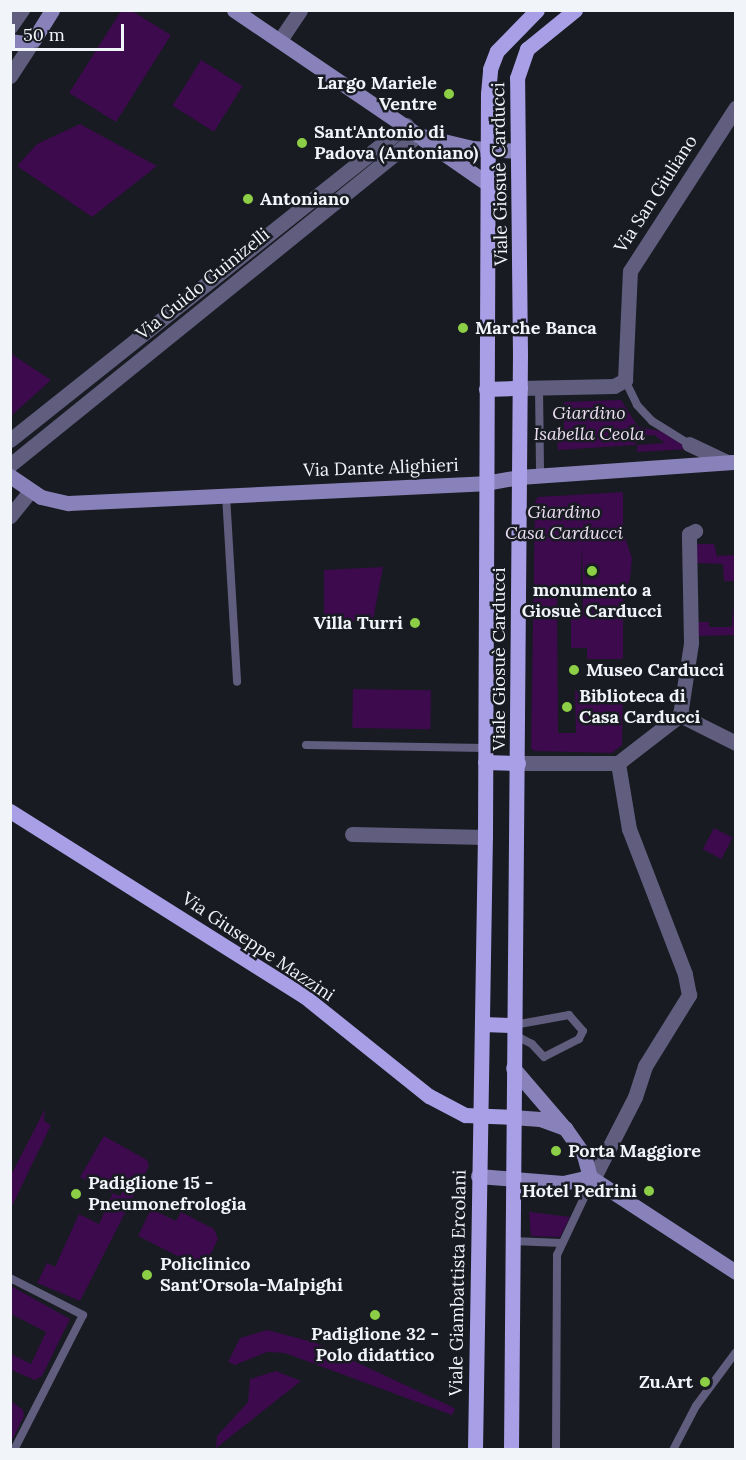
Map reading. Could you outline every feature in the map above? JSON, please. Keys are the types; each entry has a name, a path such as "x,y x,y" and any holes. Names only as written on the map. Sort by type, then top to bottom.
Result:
{"main road":[{"name":"Viale Giosuè Carducci","path":"480,1116 485,837 488,94 493,60 509,35 537,10"},
{"name":"Viale Giosuè Carducci","path":"512,1117 518,763 521,191 517,151 517,78 522,57 575,10"},
{"path":"486,389 520,388"},
{"path":"485,755 518,763"},
{"name":"Via Giuseppe Mazzini","path":"10,811 304,996 429,1096 459,1113 512,1117"},
{"path":"483,1024 514,1030"},
{"name":"Viale Giambattista Ercolani","path":"475,1449 480,1116"},
{"path":"511,1449 512,1117"}],"street":[{"path":"10,27 22,10"},
{"path":"10,76 52,10"},
{"path":"234,10 488,184"},
{"path":"280,40 300,10"},
{"path":"10,40 24,43 34,39"},
{"name":"Via San Giuliano","path":"625,380 630,271 735,107"},
{"path":"412,130 488,150 517,151"},
{"name":"Via Guido Guinizelli","path":"10,440 112,359 412,130"},
{"name":"Via Guido Guinizelli","path":"10,465 412,130"},
{"path":"520,388 614,386 625,380"},
{"name":"Via San Giuliano","path":"689,444 731,462"},
{"name":"Via Dante Alighieri","path":"10,476 30,490 68,503 485,483 540,475 731,462"},
{"path":"10,516 30,490"},
{"path":"518,763 618,764 680,716 692,643 689,534 695,531"},
{"path":"680,716 735,743"},
{"path":"478,1176 570,1183 591,1178 635,1097 645,1066 689,995 685,974 629,829 618,764"},
{"path":"352,834 485,837"},
{"path":"513,1068 565,1128 584,1155 591,1178 735,1272"},
{"path":"512,1117 540,1119 565,1128"}],"lane":[{"path":"112,359 123,372"},
{"name":"Via San Giuliano","path":"625,380 637,405 652,421 689,444"},
{"path":"539,387 540,475"},
{"path":"226,495 237,682"},
{"path":"306,745 485,755"},
{"path":"569,1016 584,1031 579,1039 544,1057 514,1030 569,1016"},
{"path":"556,1449 556,1278 562,1243 591,1178"},
{"path":"512,1241 562,1243"},
{"path":"10,1278 83,1315 14,1449"},
{"path":"673,1449 696,1406 735,1352"}],"green space":[{"path":"121,11 132,11 171,35 116,122 69,93"},
{"path":"201,60 243,86 214,132 172,106"},
{"path":"80,124 157,166 92,217 17,166 37,144"},
{"path":"10,353 51,380 11,416 10,416"},
{"name":"Giardino Isabella Ceola","path":"621,400 638,427 660,431 689,449 637,452 637,445 665,443 654,435 636,436 636,445 558,450 557,436 564,434 564,402"},
{"name":"Giardino Casa Carducci","path":"623,492 623,532 632,558 630,579 623,596 623,659 587,659 587,648 571,648 571,613 560,613 583,610 582,546 580,594 557,598 558,733 576,733 575,691 623,691 622,745 612,753 534,751 531,748 535,502 538,497"},
{"path":"696,544 714,544 717,556 735,555 735,581 724,581 723,564 696,563"},
{"path":"383,567 373,620 324,622 324,570"},
{"path":"733,605 735,635 698,636 698,622 709,622 709,627 732,627"},
{"path":"353,689 431,690 430,729 352,728"},
{"path":"714,828 733,838 721,859 703,849"},
{"path":"45,1109 44,1121 51,1125 11,1208 11,1175"},
{"path":"104,1136 147,1160 149,1166 80,1301 37,1283 47,1263 55,1267 79,1214 99,1224 113,1193 120,1196 125,1186 117,1181 112,1193 80,1177"},
{"path":"151,1209 176,1221 181,1212 214,1229 218,1239 203,1269 138,1236"},
{"path":"529,1212 570,1217 560,1237 531,1236"},
{"path":"11,1286 70,1319 42,1376 35,1380 11,1370 11,1354 31,1364 46,1332 11,1314"},
{"path":"267,1330 313,1342 455,1409 452,1415 285,1353 267,1352 235,1365 228,1362 240,1338"},
{"path":"276,1371 301,1381 216,1448 217,1436 248,1402 250,1379"},
{"path":"11,1401 23,1410 24,1416 11,1442"}],"place":[{"name":"Largo Mariele Ventre","path":"449,94"},
{"name":"Sant'Antonio di Padova (Antoniano)","path":"302,143"},
{"name":"Antoniano","path":"248,199"},
{"name":"Marche Banca","path":"463,328"},
{"name":"monumento a Giosuè Carducci","path":"592,571"},
{"name":"Villa Turri","path":"415,623"},
{"name":"Museo Carducci","path":"574,670"},
{"name":"Biblioteca di Casa Carducci","path":"567,707"},
{"name":"Porta Maggiore","path":"556,1151"},
{"name":"Hotel Pedrini","path":"649,1191"},
{"name":"Padiglione 15 - Pneumonefrologia","path":"76,1194"},
{"name":"Policlinico Sant'Orsola-Malpighi","path":"147,1275"},
{"name":"Padiglione 32 - Polo didattico","path":"375,1315"},
{"name":"Zu.Art","path":"705,1382"}]}
